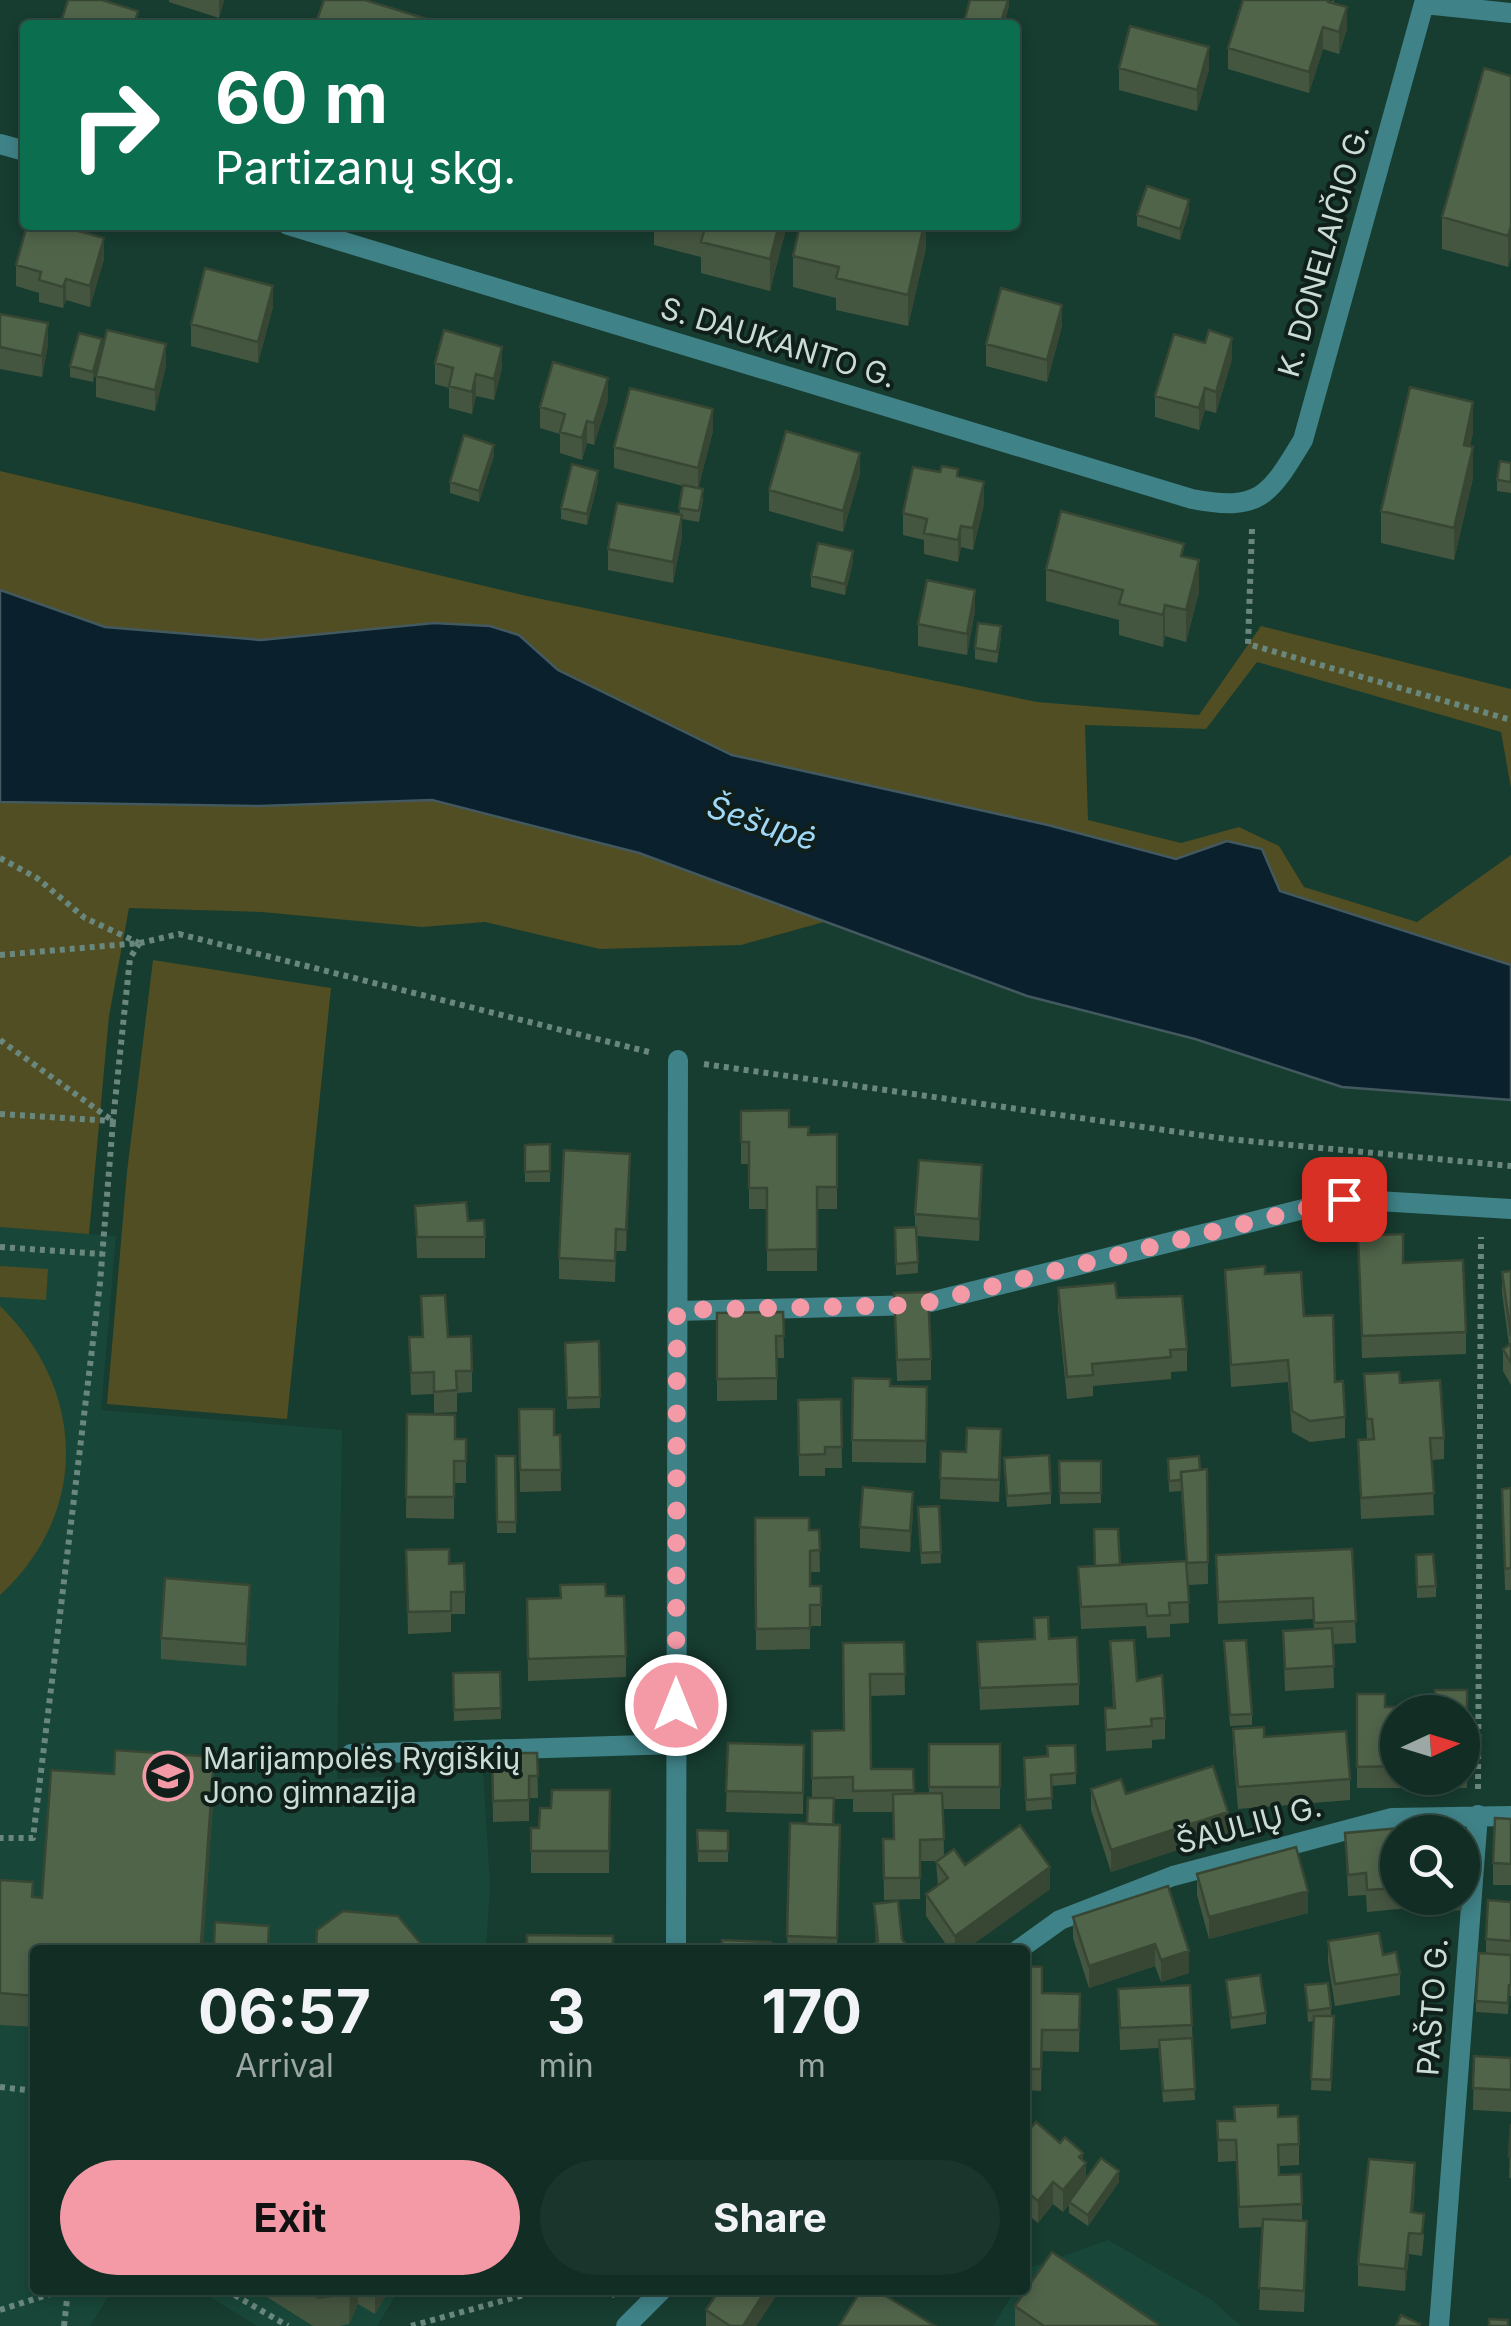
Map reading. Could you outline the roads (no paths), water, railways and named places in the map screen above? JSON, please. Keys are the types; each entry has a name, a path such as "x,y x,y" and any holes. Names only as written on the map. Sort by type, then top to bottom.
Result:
{"street":[{"path":"1425,2 1511,13"},
{"name":"K. DONELAIČIO G.","path":"1253,502 1281,476 1303,440 1425,2"},
{"name":"S. DAUKANTO G.","path":"305,230 1192,498 1224,505 1253,502"},
{"path":"676,1945 678,1060"},
{"path":"677,1310 918,1305 1344,1199 1511,1208"},
{"path":"350,1754 676,1744"},
{"name":"ŠAULIŲ G.","path":"1480,1816 1511,1816"},
{"name":"ŠAULIŲ G.","path":"1025,1945 1060,1920 1173,1876 1380,1821"},
{"name":"PAŠTO G.","path":"1439,2326 1470,1915"},
{"path":"626,2326 657,2295"}],"water":[{"name":"Šešupė","path":"0,590 105,627 261,640 434,623 490,626 519,635 558,670 732,755 1048,825 1176,859 1227,841 1262,849 1280,891 1511,965 1511,1100 1342,1087 1195,1039 1027,996 639,853 432,800 260,806 0,802"}],"place":[{"name":"Marijampolės Rygiškių Jono gimnazija","path":"168,1776"}]}
